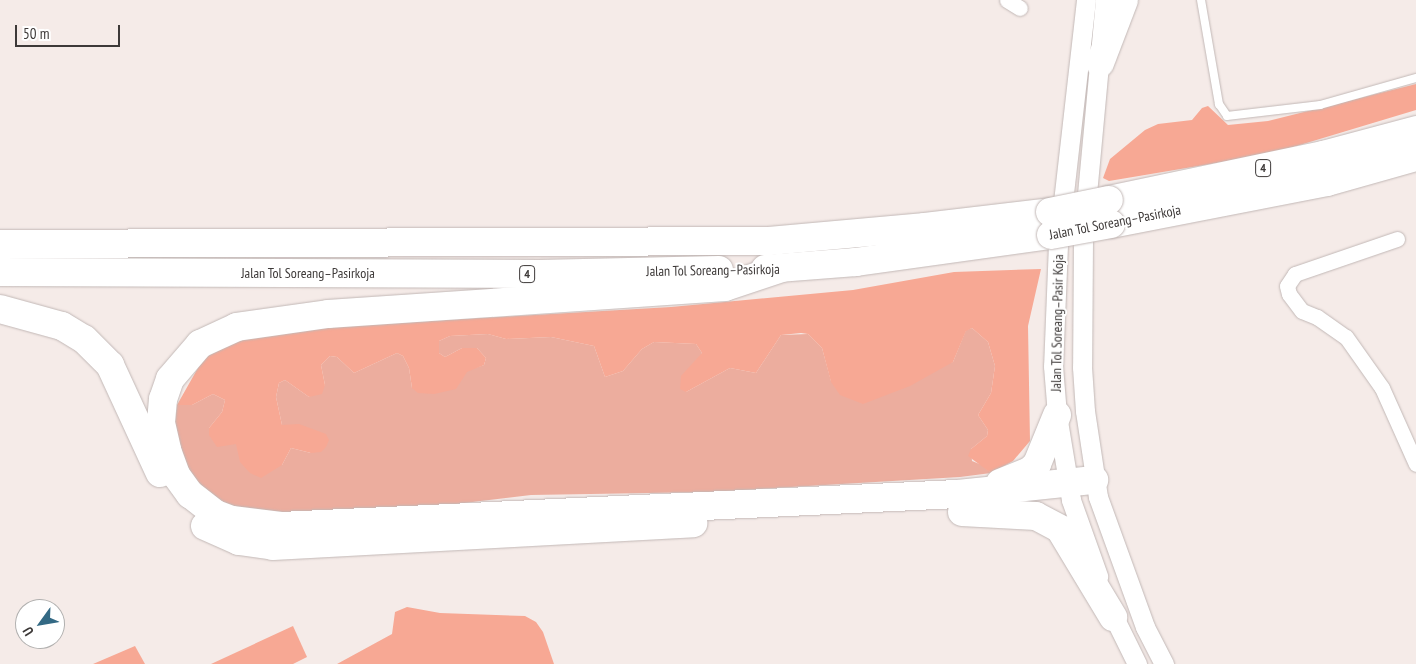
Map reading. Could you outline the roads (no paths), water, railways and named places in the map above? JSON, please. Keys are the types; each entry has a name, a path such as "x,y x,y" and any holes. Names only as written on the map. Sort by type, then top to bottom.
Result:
{"highway":[{"path":"1100,63 1124,0"},
{"name":"Jalan Tol Soreang–Pasirkoja","path":"1110,212 1416,130"},
{"name":"Jalan Tol Soreang–Pasirkoja","path":"0,272 539,274 782,268 856,262 1110,212 1327,182 1416,157"},
{"name":"Jalan Tol Soreang–Pasirkoja","path":"0,244 769,241 925,227 1051,223"},
{"path":"782,268 725,287 328,314 237,327 200,344 170,379 163,399 162,422 167,450 176,475 190,494 216,514 232,520 280,526 960,503 1036,516 1060,529 1113,618"},
{"path":"0,309 62,326 84,339 110,365 174,498 208,529 239,541 273,546 329,545 742,520 960,503 1083,490"},
{"path":"960,503 1030,471 1043,454 1057,415"}],"street":[{"name":"Jalan Tol Soreang–Pasir Koja","path":"1086,0 1058,244 1053,366 1057,415 1083,490 1145,627 1164,664"},
{"name":"Jalan Tol Soreang–Pasir Koja","path":"1105,0 1081,288 1083,490 1113,618 1137,664"},
{"path":"1397,239 1295,274 1287,286 1289,294 1302,311 1317,317 1346,337 1382,388 1416,464"}],"lane":[{"path":"1201,0 1219,104 1227,116 1320,105 1416,78"}]}
